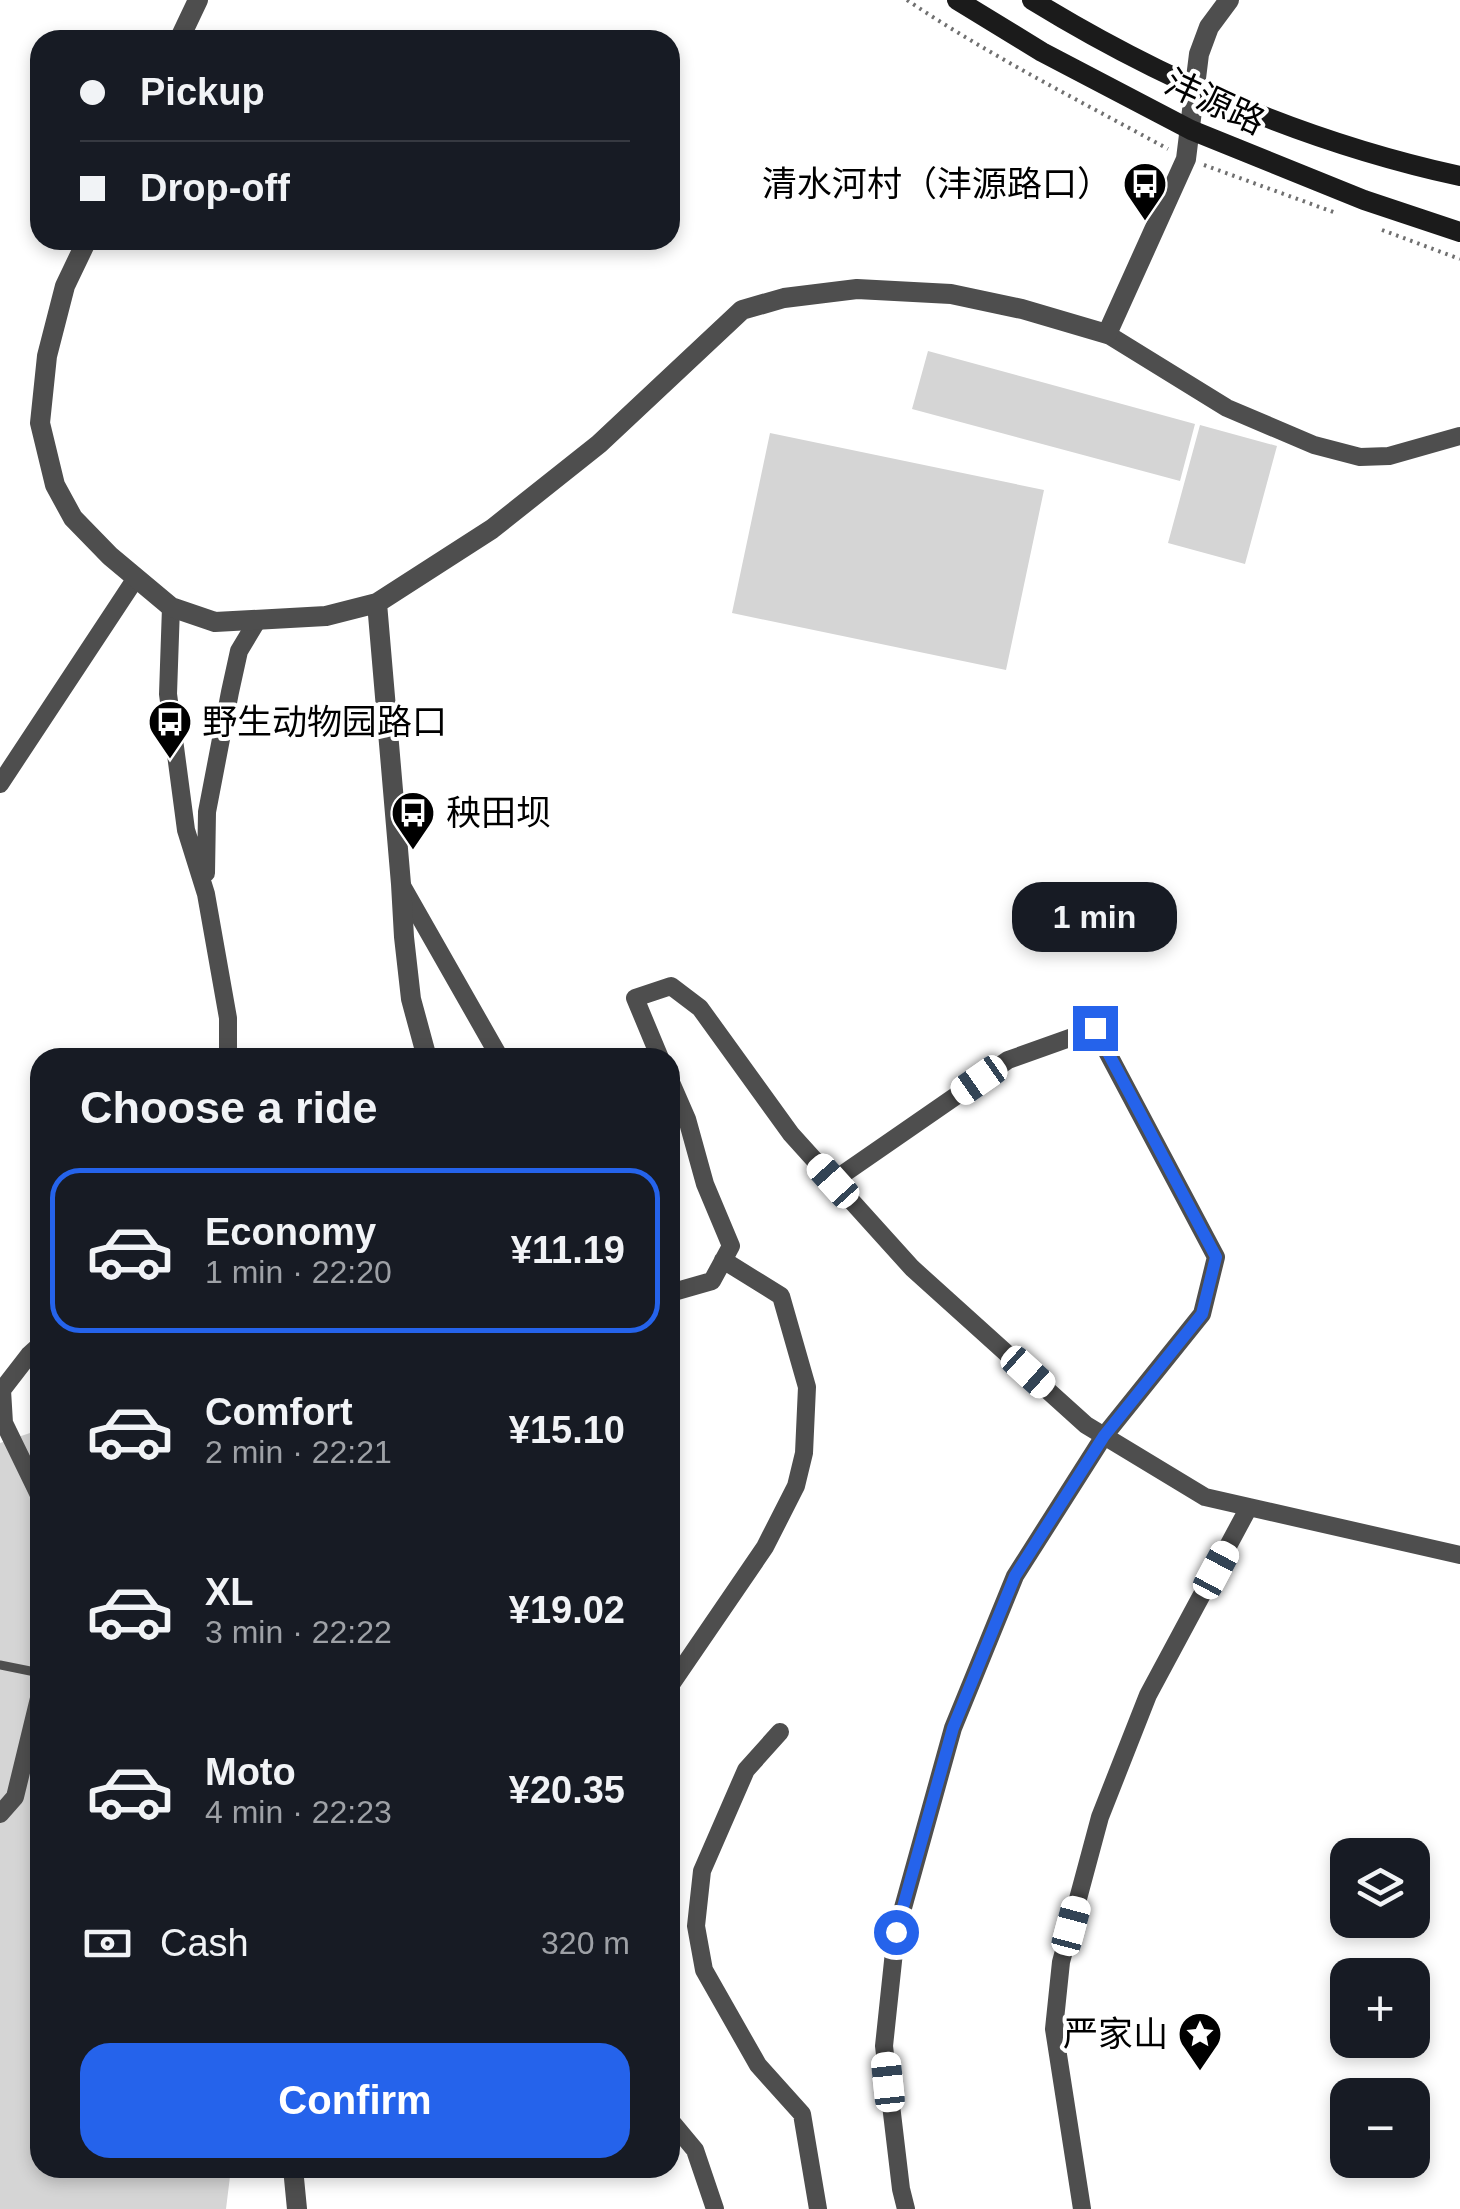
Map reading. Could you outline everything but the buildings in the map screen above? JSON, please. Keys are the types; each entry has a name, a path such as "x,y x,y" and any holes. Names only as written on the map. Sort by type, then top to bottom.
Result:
{"main road":[{"name":"沣源路","path":"957,0 1042,52 1190,130 1364,200 1460,232"},
{"name":"沣源路","path":"1032,0 1194,86 1331,142 1460,176"}],"street":[{"path":"184,30 198,0"},
{"path":"1107,334 1186,158 1199,54 1209,27 1229,0"},
{"path":"82,250 66,286 47,356 40,423 55,484 73,518 110,556 171,607 215,622 326,616 377,603 492,529 600,444 742,310 784,298 858,289 951,294 1022,309 1107,334 1227,408 1314,446 1360,457 1389,456 1460,436"},
{"path":"0,784 136,578"},
{"path":"377,603 404,937 411,1000 425,1048"},
{"path":"171,607 168,694 186,830 206,894 228,1018 228,1048"},
{"path":"206,894 206,812 239,651 257,621"},
{"path":"401,884 494,1048"},
{"path":"656,1048 635,998 671,986 700,1008 790,1134 912,1268 1086,1425 1205,1497 1460,1555"},
{"path":"833,1181 1008,1060 1095,1028 1216,1257 1202,1314 1104,1436 1015,1576 953,1728 896,1932 884,2046 906,2209"},
{"path":"680,1103 705,1184 732,1246 712,1281 680,1290"},
{"path":"680,1671 765,1547 796,1486 804,1453 808,1387 781,1296 723,1260"},
{"path":"30,1354 1,1390 4,1423 30,1476"},
{"path":"1082,2209 1054,2029 1062,1962 1100,1816 1148,1695 1249,1507"},
{"path":"780,1732 746,1770 702,1871 696,1926 704,1970 722,2002 758,2065 802,2114 818,2209"},
{"path":"0,1814 15,1797 30,1735"},
{"path":"680,2132 694,2150 715,2209"},
{"path":"294,2178 298,2209"}],"lane":[{"path":"0,1666 30,1672"}],"shaded area":[{"path":"928,351 1195,424 1180,481 912,409"},
{"path":"1200,425 1277,446 1245,564 1168,543"},
{"path":"770,433 1044,490 1006,670 732,613"},
{"path":"30,1433 30,2178 230,2178 226,2209 0,2209 0,1443"}],"place":[{"name":"清水河村（沣源路口）","path":"1145,222"},
{"name":"野生动物园路口","path":"170,760"},
{"name":"秧田坝","path":"413,851"},
{"name":"严家山","path":"1200,2072"}],"route":[{"path":"896,1932 953,1728 1015,1576 1104,1436 1202,1314 1216,1257 1095,1028"}]}
